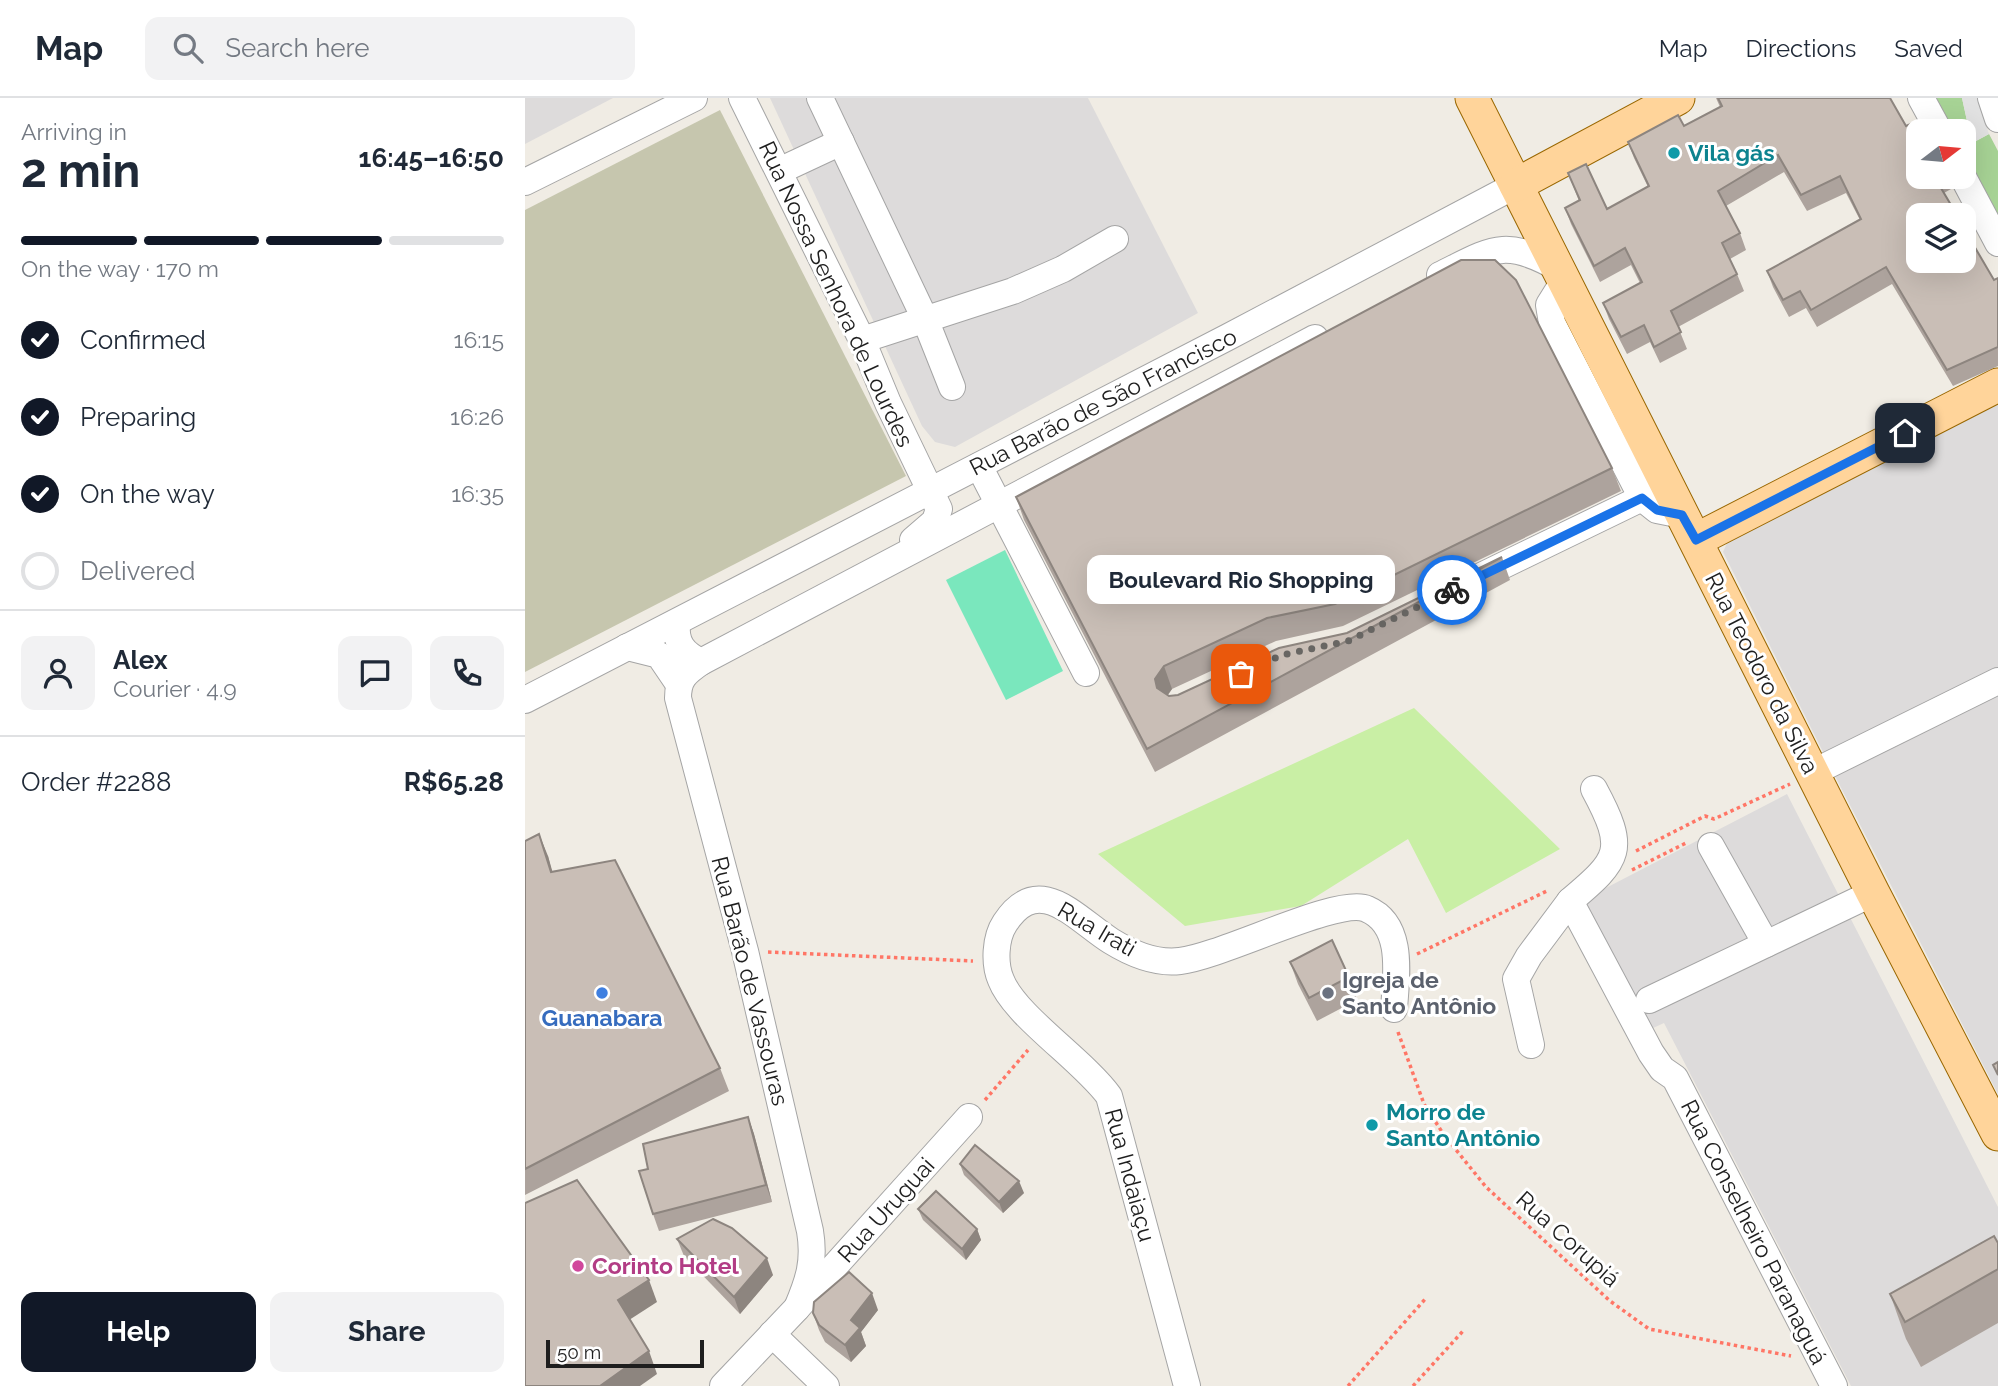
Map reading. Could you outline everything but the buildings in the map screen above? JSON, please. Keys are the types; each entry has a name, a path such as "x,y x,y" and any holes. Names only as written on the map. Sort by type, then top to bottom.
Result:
{"main road":[{"name":"Rua Teodoro da Silva","path":"1472,98 1812,773 1998,1134"},
{"name":"Rua Barão de São Francisco","path":"1516,185 1678,98"},
{"path":"1689,528 1998,385"}],"street":[{"path":"525,182 694,98"},
{"name":"Rua Nossa Senhora de Lourdes","path":"742,98 862,340 930,491"},
{"path":"820,98 925,319 952,387"},
{"path":"1921,98 1932,119"},
{"path":"1991,98 1998,120"},
{"path":"779,171 841,142"},
{"name":"Rua Barão de São Francisco","path":"525,700 1516,185"},
{"path":"1969,189 1998,243"},
{"path":"862,340 1013,290 1063,269 1115,239"},
{"path":"1413,289 1487,252 1505,248 1539,257 1561,274 1549,305 1552,323 1642,498 1689,528"},
{"name":"Rua Barão de São Francisco","path":"701,662 1338,327"},
{"path":"1624,464 1630,408"},
{"path":"979,466 1086,673"},
{"path":"900,558 912,541 939,515 930,491"},
{"path":"1446,593 1642,498"},
{"path":"628,647 659,656 678,683 685,673 701,662 687,655 680,646 676,635 677,623"},
{"path":"1812,773 1998,681"},
{"name":"Rua Barão de Vassouras","path":"678,683 678,698 745,951 814,1254 812,1274 797,1308"},
{"path":"1531,1045 1516,979 1529,956 1570,901 1600,878 1612,857 1611,821 1594,789"},
{"path":"1707,838 1766,944"},
{"path":"1649,1000 1873,892"},
{"name":"Rua Irati","path":"996,962 1003,925 1018,907 1038,899 1063,905 1110,940 1162,963 1213,955 1329,910 1354,905 1368,909 1383,919 1393,938 1396,964 1394,1009"},
{"name":"Rua Conselheiro Paranaguá","path":"1570,901 1651,1053 1662,1069 1675,1078 1828,1376"},
{"name":"Rua Indaiaçu","path":"996,962 1001,981 1021,1007 1094,1076 1109,1096 1187,1386"},
{"name":"Rua Uruguai","path":"723,1386 969,1117"},
{"path":"772,1334 826,1386"}],"path":[{"path":"1628,872 1707,838 1714,819 1812,773"},
{"path":"745,951 996,962"},
{"name":"Rua Corupiá","path":"1394,1009 1396,1027 1425,1104 1444,1135 1486,1187 1610,1301 1649,1329 1788,1355 1828,1376"},
{"path":"969,1117 1045,1031"},
{"path":"1347,1386 1427,1297"},
{"path":"1413,1386 1463,1331"}],"shaded area":[{"path":"525,98 613,98 525,144"},
{"path":"770,98 1088,98 1198,313 955,447 935,442 922,426"},
{"path":"1962,98 1977,98 1989,134 1976,141 1976,119 1967,119"},
{"path":"720,110 906,476 525,672 525,210"},
{"path":"1998,399 1998,669 1824,754 1723,552 1727,543"},
{"path":"1998,692 1998,1094 1834,774"},
{"path":"1787,794 1998,1207 1998,1386 1851,1386 1664,1023 1640,1034 1573,905"}],"green space":[{"path":"1928,98 1962,98 1967,119 1939,119"},
{"path":"1989,134 1998,151 1998,228 1976,187 1976,141"},
{"path":"1005,550 1063,671 1006,700 946,580"},
{"path":"1414,708 1560,849 1446,913 1408,839 1301,906 1185,926 1098,854"}],"way so far":[{"path":"1241,674 1282,655 1348,641 1452,590"}],"place":[{"name":"Vila gás","path":"1674,153"},
{"name":"Boulevard Rio Shopping","path":"1241,674"},
{"name":"Guanabara","path":"602,993"},
{"name":"Igreja de Santo Antônio","path":"1328,993"},
{"name":"Morro de Santo Antônio","path":"1372,1125"},
{"name":"Corinto Hotel","path":"578,1266"}],"route":[{"path":"1452,590 1642,498 1657,510 1682,515 1696,540 1905,433"}]}
